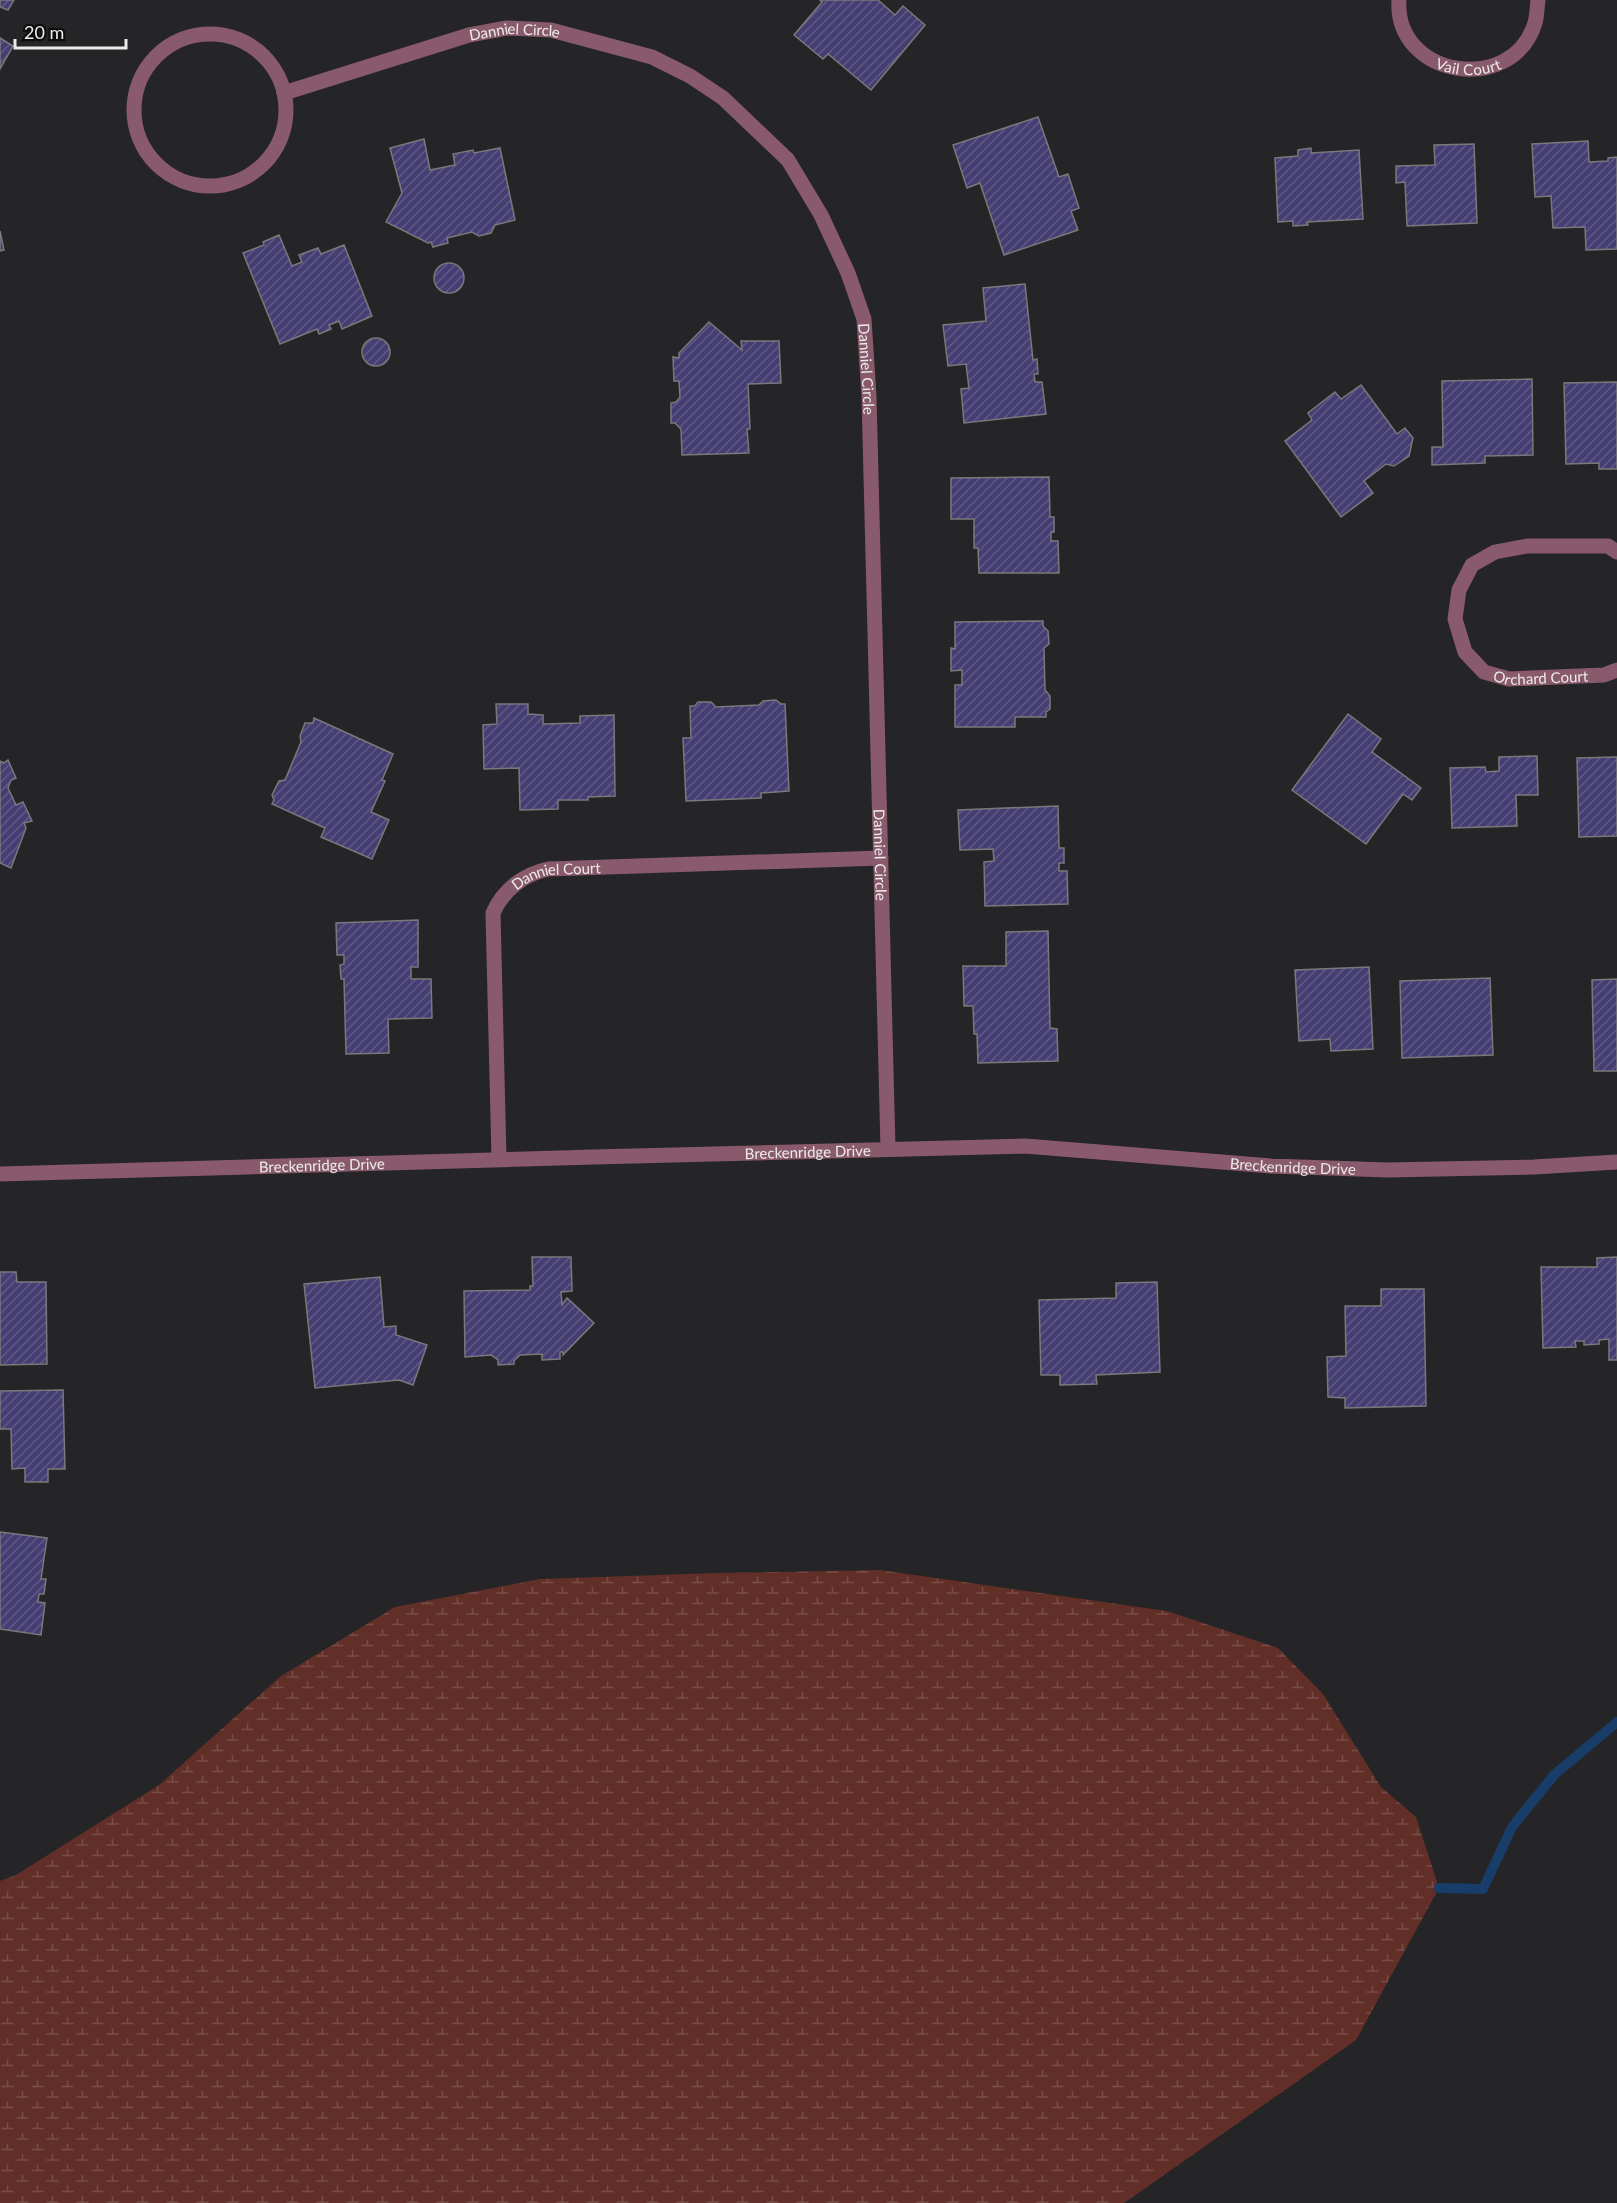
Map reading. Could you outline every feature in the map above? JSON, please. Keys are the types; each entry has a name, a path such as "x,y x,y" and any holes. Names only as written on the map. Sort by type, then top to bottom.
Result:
{"street":[{"name":"Vail Court","path":"1400,0 1399,7 1404,29 1418,49 1436,63 1459,70 1483,69 1505,60 1523,45 1534,24 1538,0"},
{"name":"Danniel Circle","path":"284,93 469,35 507,28 551,30 652,57 690,76 723,98 789,160 821,215 848,273 864,319 870,396 888,1149"},
{"path":"212,34 230,37 246,44 261,54 273,67 284,93 286,118 282,135 274,152 263,165 245,178 224,185 202,186 181,180 162,170 147,154 138,134 134,113 136,91 145,71 159,54 177,42 194,36 212,34"},
{"name":"Orchard Court","path":"1617,552 1608,546 1527,546 1495,552 1472,565 1459,590 1455,620 1465,652 1484,672 1509,679 1604,675 1617,670"},
{"name":"Danniel Court","path":"499,1159 493,913 500,897 531,872 548,869 881,858"},
{"name":"Breckenridge Drive","path":"0,1174 1025,1146 1271,1166 1388,1170 1534,1167 1617,1162"}],"green space":[{"path":"880,1570 1167,1611 1278,1648 1323,1694 1381,1787 1416,1817 1439,1888 1356,2040 1124,2203 0,2203 0,1881 16,1875 159,1785 281,1676 395,1607 540,1579"}],"building":[{"path":"0,0 14,0 8,10 0,7"},
{"path":"820,0 878,0 895,15 903,6 925,25 871,90 828,54 823,59 794,35 822,2"},
{"path":"0,38 13,46 0,69"},
{"path":"1038,117 1059,177 1068,174 1079,208 1071,211 1078,230 1004,255 980,183 967,188 953,145"},
{"path":"424,139 430,170 455,165 453,154 500,148 515,220 495,225 491,233 479,236 472,232 447,238 448,243 433,247 431,242 428,243 386,222 402,193 390,148"},
{"path":"1588,141 1589,162 1608,161 1608,158 1617,157 1617,249 1586,250 1585,227 1553,228 1551,196 1535,197 1532,144"},
{"path":"1474,144 1477,223 1407,226 1405,182 1396,183 1396,166 1435,165 1434,145"},
{"path":"1311,148 1311,153 1359,150 1363,219 1307,222 1308,225 1293,226 1293,221 1278,222 1275,158 1298,156 1298,150"},
{"path":"0,231 4,250 0,251"},
{"path":"279,235 292,266 302,262 299,255 318,248 321,254 344,245 372,316 342,329 339,321 329,325 331,329 319,334 317,329 280,344 243,253 264,245 263,242"},
{"path":"449,263 460,267 464,278 460,289 449,293 438,289 434,278 438,267"},
{"path":"1025,284 1033,360 1037,359 1038,374 1034,374 1035,382 1042,382 1046,414 964,423 961,389 969,388 966,364 948,366 943,325 986,321 983,288"},
{"path":"709,322 742,350 741,341 779,341 781,383 748,384 749,453 682,455 681,429 675,423 671,423 671,403 676,402 680,397 679,381 674,381 673,357 679,358 679,353"},
{"path":"376,338 386,342 390,352 386,362 376,366 366,362 362,352 366,342"},
{"path":"1532,379 1533,455 1485,456 1485,463 1432,465 1432,447 1443,447 1442,381"},
{"path":"1617,382 1617,469 1599,469 1599,463 1566,464 1564,383"},
{"path":"1361,385 1397,434 1405,428 1413,438 1409,456 1394,466 1386,464 1364,481 1373,493 1341,517 1285,441 1312,420 1308,413 1335,392 1341,399"},
{"path":"1049,477 1050,517 1054,517 1054,532 1051,532 1051,541 1058,541 1059,573 979,573 978,548 974,548 974,519 951,519 951,478"},
{"path":"1043,621 1043,626 1048,631 1049,644 1044,648 1045,690 1050,696 1050,709 1046,712 1046,717 1015,717 1015,727 955,727 955,685 962,685 962,670 951,671 951,648 955,649 955,622"},
{"path":"776,700 785,704 789,791 761,793 761,798 686,801 683,738 691,738 690,706 695,706 698,702 711,702 716,707 759,705 763,701"},
{"path":"496,704 528,704 528,714 543,715 543,724 580,723 580,716 614,715 615,796 588,797 588,800 558,800 558,809 520,810 519,768 484,769 483,725 497,724"},
{"path":"1348,714 1381,739 1372,752 1421,788 1412,800 1403,794 1366,844 1292,790"},
{"path":"314,718 393,754 382,780 385,781 371,812 389,820 372,859 321,837 325,828 272,804 274,800 272,795 279,781 285,780 301,742 300,736 305,723 313,723"},
{"path":"1537,756 1538,795 1516,795 1517,826 1452,828 1450,768 1485,767 1486,772 1499,771 1499,757"},
{"path":"1617,757 1617,836 1579,837 1577,758"},
{"path":"8,760 16,778 11,780 8,788 16,805 23,802 32,821 24,823 26,828 11,868 0,863 0,761 4,763"},
{"path":"1058,806 1059,848 1064,848 1064,863 1059,863 1059,871 1067,871 1068,904 985,906 984,862 994,861 993,849 960,850 958,810"},
{"path":"418,920 418,967 411,967 411,979 431,979 432,1018 388,1019 389,1053 346,1054 344,979 341,979 340,965 344,964 344,955 337,955 336,923"},
{"path":"1048,931 1050,1028 1057,1029 1058,1061 978,1063 973,1006 964,1006 963,966 1006,966 1006,932"},
{"path":"1369,967 1373,1049 1331,1051 1330,1039 1299,1041 1295,970"},
{"path":"1490,978 1493,1055 1402,1058 1400,981"},
{"path":"1617,979 1617,1071 1594,1071 1592,980"},
{"path":"532,1257 571,1257 572,1291 561,1292 562,1305 567,1298 594,1323 563,1355 563,1352 560,1352 560,1359 542,1360 542,1354 520,1355 514,1364 498,1365 498,1360 491,1355 465,1357 464,1291 530,1290 530,1286 533,1286"},
{"path":"1617,1257 1617,1360 1609,1360 1609,1339 1599,1340 1599,1344 1584,1345 1584,1341 1575,1341 1576,1347 1543,1348 1541,1267 1597,1267 1597,1258"},
{"path":"0,1272 16,1272 17,1282 46,1282 47,1364 0,1365"},
{"path":"380,1277 384,1327 396,1326 396,1335 427,1345 413,1385 399,1380 315,1388 304,1284"},
{"path":"1157,1282 1160,1372 1096,1375 1097,1384 1060,1385 1060,1375 1041,1375 1039,1300 1116,1298 1116,1283"},
{"path":"1381,1289 1424,1289 1426,1406 1345,1408 1345,1398 1328,1397 1327,1357 1346,1356 1345,1306 1381,1306"},
{"path":"63,1390 65,1469 48,1469 48,1482 25,1482 25,1468 12,1469 11,1429 0,1429 0,1391"},
{"path":"0,1532 47,1538 41,1579 46,1579 44,1594 39,1594 38,1602 45,1603 41,1635 0,1629"}],"waterway":[{"path":"1439,1888 1483,1889 1512,1827 1554,1775 1617,1722"}]}
